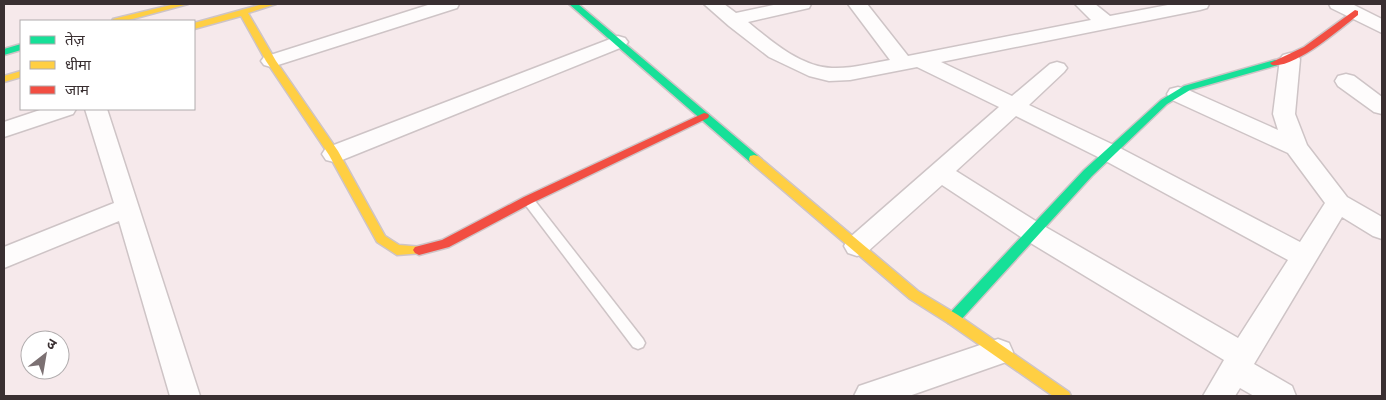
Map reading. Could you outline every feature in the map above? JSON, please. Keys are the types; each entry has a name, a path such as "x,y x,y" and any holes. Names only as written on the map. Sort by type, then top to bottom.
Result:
{"street":[{"path":"120,20 184,4"},
{"path":"195,26 272,4"},
{"path":"271,61 450,4"},
{"path":"573,4 914,295 953,319 1064,396"},
{"path":"713,4 797,66 816,72 850,74 1200,4"},
{"path":"734,20 802,4"},
{"path":"857,4 912,62 1015,106 1110,153 1305,256"},
{"path":"1084,4 1106,23"},
{"path":"1338,4 1382,27"},
{"path":"243,12 271,61 334,154 381,239 397,250 422,250 445,244 528,200 704,116"},
{"path":"953,319 1088,173 1164,102 1187,88 1290,59 1322,39 1355,13"},
{"path":"334,154 618,42"},
{"path":"4,52 20,47"},
{"path":"1290,59 1284,114 1296,146 1338,203 1382,229"},
{"path":"857,246 1057,68"},
{"path":"4,79 20,74"},
{"path":"1346,81 1382,107"},
{"path":"1178,94 1296,146"},
{"path":"4,130 62,110"},
{"path":"96,110 128,207 185,396"},
{"path":"940,172 1239,362 1282,396"},
{"path":"1218,396 1338,203"},
{"path":"4,258 128,207"},
{"path":"870,396 998,352"}],"lane":[{"path":"528,200 638,343"}],"traffic: fast":[{"path":"573,4 754,159"},
{"path":"4,52 20,47"},
{"path":"953,319 1088,173 1164,102 1187,88 1275,63"}],"traffic: slow":[{"path":"120,20 184,4"},
{"path":"195,26 272,4"},
{"path":"243,12 271,61 334,154 381,239 397,250 419,250"},
{"path":"4,79 20,74"},
{"path":"754,159 914,295 953,319 1064,396"}],"traffic: jam":[{"path":"1275,63 1307,49 1355,13"},
{"path":"419,250 445,244 528,200 704,116"}]}
